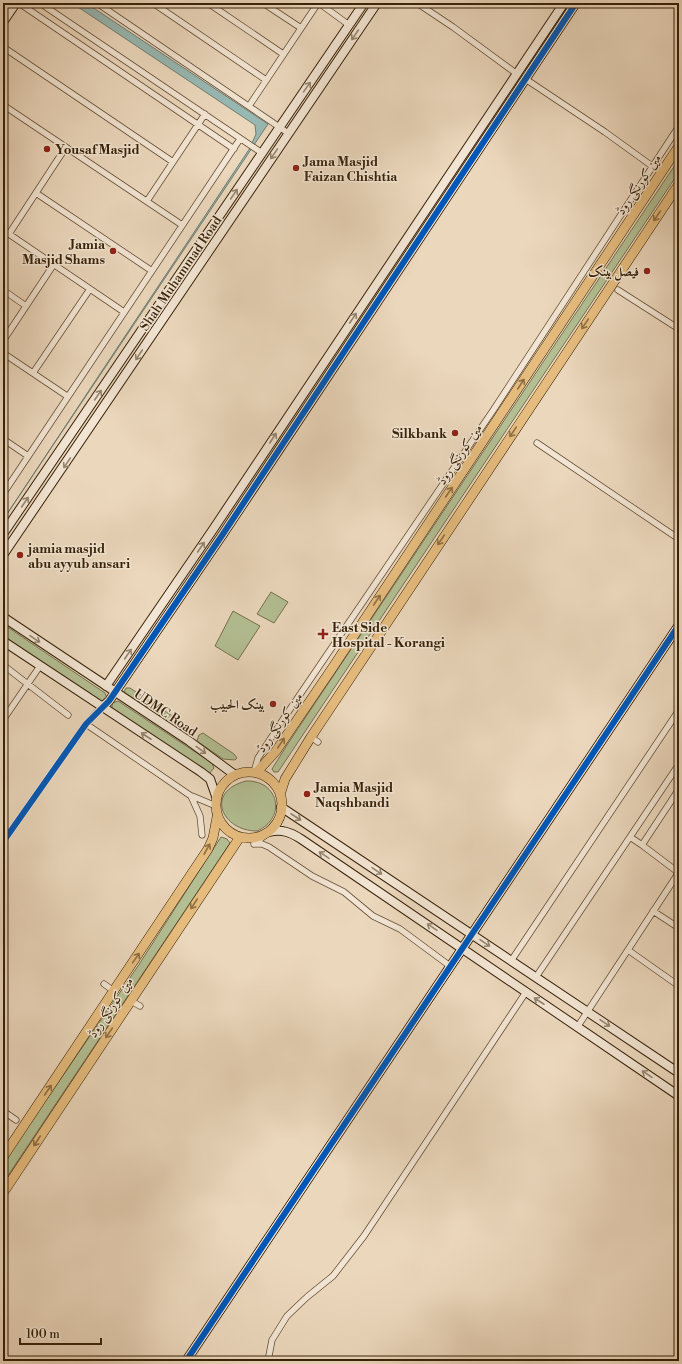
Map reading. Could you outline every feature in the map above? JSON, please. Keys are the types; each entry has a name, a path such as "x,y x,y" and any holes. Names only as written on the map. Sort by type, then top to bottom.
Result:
{"main road":[{"path":"3,8 6,3"},
{"path":"3,22 17,3"},
{"name":"Shah Muhammad Road","path":"3,534 259,152 279,127 364,3"},
{"name":"Shah Muhammad Road","path":"3,555 377,3"},
{"path":"106,686 214,528 343,332 564,3"},
{"path":"102,707 115,692 223,534 527,80 576,3"},
{"path":"522,65 532,72"},
{"name":"مین کورنگی روڈ","path":"255,772 276,751 331,670 679,146"},
{"path":"269,832 277,822 281,807 280,795 285,778 310,737 679,184"},
{"path":"382,274 392,280"},
{"path":"343,332 353,339"},
{"path":"308,385 317,392"},
{"path":"253,468 263,474"},
{"path":"214,528 223,534"},
{"name":"UDMC Road","path":"3,617 189,741 235,775"},
{"path":"186,1361 679,625"},
{"path":"3,641 210,779 216,796 217,817 223,827 232,834 240,837 253,838 279,830 294,834 679,1096"},
{"path":"216,796 224,784 235,775 255,772 267,777 275,785 280,795"},
{"path":"281,807 679,1073"},
{"name":"مین کورنگی روڈ","path":"3,1157 208,849 213,838 217,817"},
{"name":"مین کورنگی روڈ","path":"3,1192 240,837"}],"street":[{"path":"17,3 234,149"},
{"path":"40,3 259,152"},
{"path":"97,3 288,134"},
{"path":"153,3 266,80"},
{"path":"208,3 283,54"},
{"path":"263,3 301,28"},
{"path":"249,106 318,3 349,25"},
{"path":"417,3 453,26 517,74"},
{"path":"3,47 173,162"},
{"path":"527,80 605,132 652,166"},
{"path":"3,105 182,225"},
{"path":"147,201 205,114"},
{"path":"255,772 258,758 269,740 494,409 679,126"},
{"path":"3,494 240,139"},
{"path":"9,234 66,147"},
{"path":"36,193 152,271"},
{"path":"3,230 124,312"},
{"path":"3,341 54,264"},
{"path":"33,373 90,289"},
{"path":"3,290 26,306"},
{"path":"618,290 679,328"},
{"path":"3,353 67,396"},
{"path":"3,439 28,456"},
{"path":"538,443 679,539"},
{"path":"322,663 331,670"},
{"path":"3,665 27,685 68,715"},
{"path":"3,720 40,666"},
{"path":"3,842 86,724 102,707"},
{"path":"511,961 679,710"},
{"path":"86,724 191,796 216,806"},
{"path":"310,737 318,742"},
{"path":"536,978 679,764"},
{"path":"642,845 679,789"},
{"path":"191,796 200,816 202,835"},
{"path":"269,832 254,844 262,844 269,847 312,876 344,892 374,916 400,929 450,966"},
{"path":"578,1026 679,872 630,837"},
{"path":"653,911 679,928"},
{"path":"628,950 679,986"},
{"path":"104,984 114,991"},
{"path":"268,1361 272,1340 287,1316 307,1297 333,1276 364,1236 526,992"},
{"path":"131,1001 140,1006"},
{"path":"3,1111 16,1120"}],"green space":[{"path":"679,159 679,172 278,772 274,772 272,769 287,745"},
{"path":"271,592 288,602 274,623 257,614"},
{"path":"233,611 260,626 238,660 215,646"},
{"path":"3,624 105,693 107,698 102,702 99,701 3,637"},
{"path":"126,688 130,688 180,721 181,725 176,727 127,695 124,692"},
{"path":"118,701 212,763 214,768 209,774 112,709 112,703"},
{"path":"203,733 234,754 237,758 235,760 223,759 197,741 199,735"},
{"path":"246,781 257,782 266,787 272,793 275,801 273,818 257,831 245,829 235,825 227,818 223,810 222,802 225,793 233,786"},
{"path":"221,837 227,839 230,843 3,1183 3,1163 138,966"}],"water":[{"path":"72,3 86,3 268,124 254,145 252,143 256,134 255,125"},
{"path":"250,148 252,148 3,520"}],"cycle path":[{"path":"3,842 86,724 109,701 223,534 576,3"},
{"path":"186,1361 679,625"}],"place":[{"name":"Yousaf Masjid","path":"47,149"},
{"name":"Jama Masjid Faizan Chishtia","path":"296,168"},
{"name":"Jamia Masjid Shams","path":"113,251"},
{"name":"فیصل بینک","path":"647,271"},
{"name":"Silkbank","path":"455,433"},
{"name":"jamia masjid abu ayyub ansari","path":"20,555"},
{"name":"East Side Hospital - Korangi","path":"323,634"},
{"name":"بينک الحبيب","path":"273,704"},
{"name":"Jamia Masjid Naqshbandi","path":"307,794"}]}
